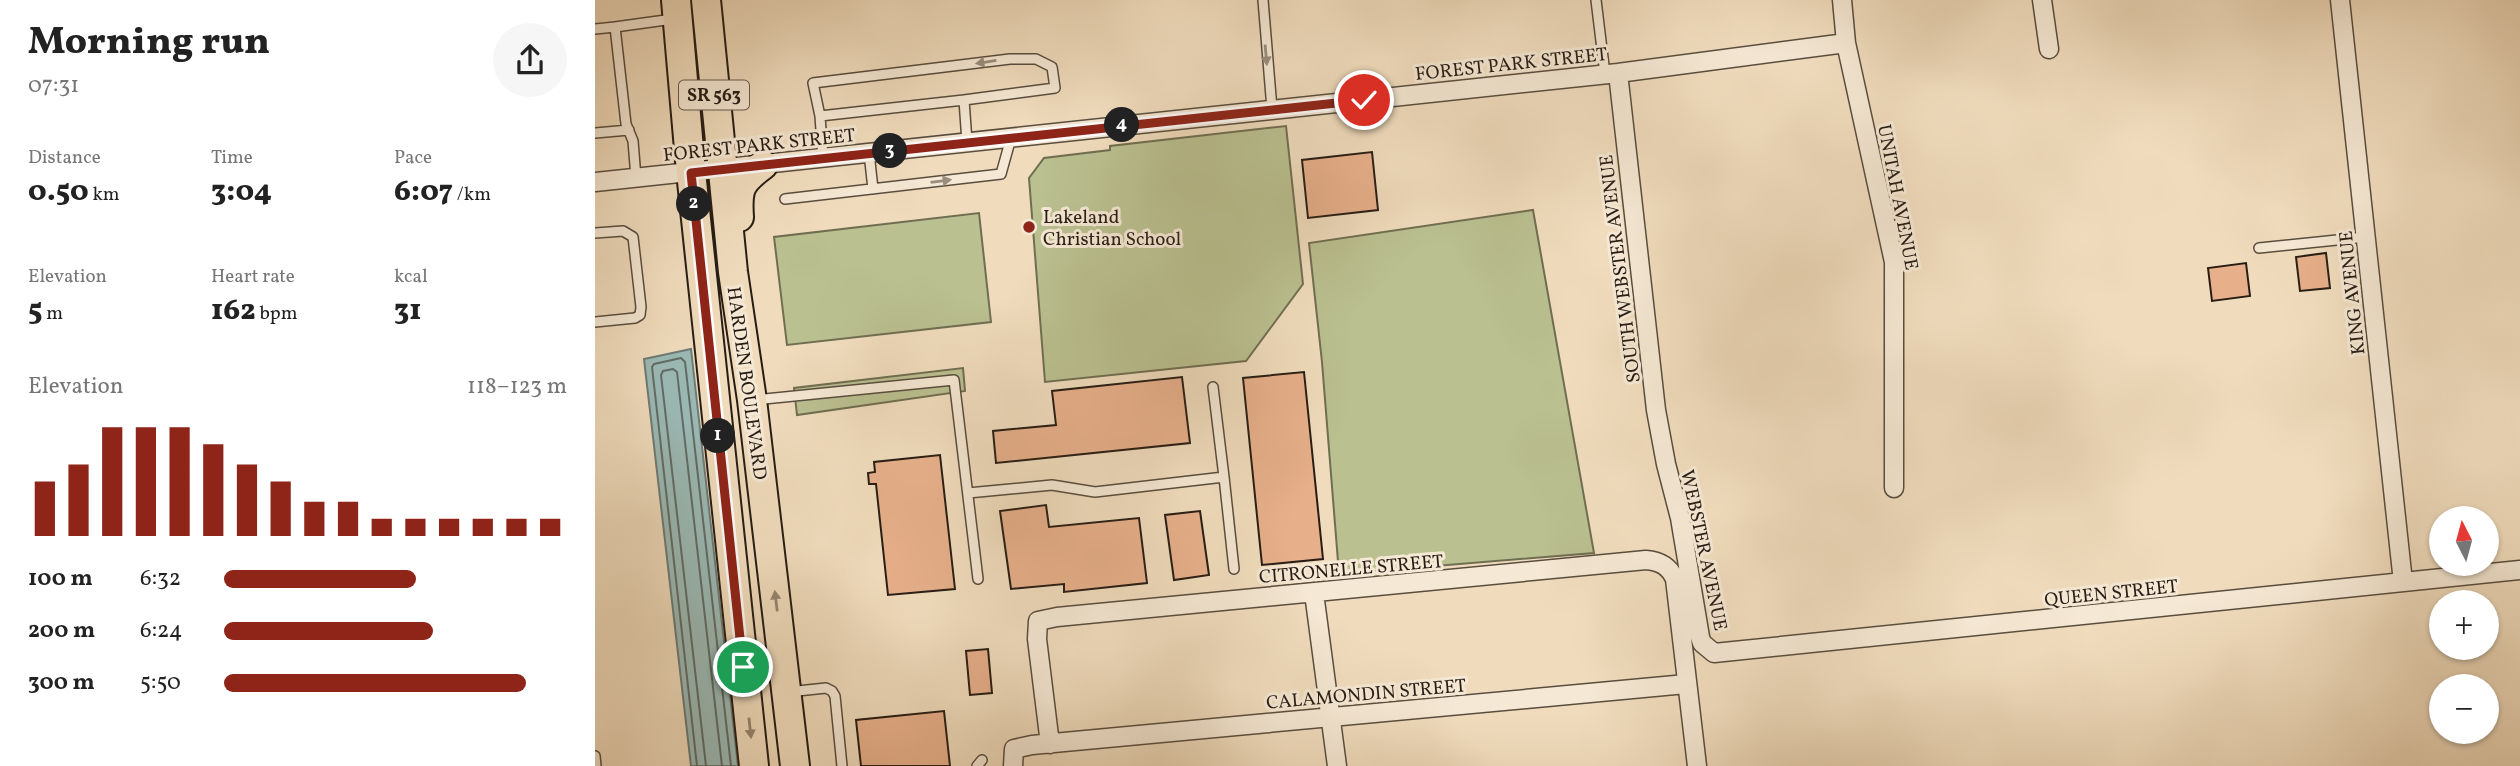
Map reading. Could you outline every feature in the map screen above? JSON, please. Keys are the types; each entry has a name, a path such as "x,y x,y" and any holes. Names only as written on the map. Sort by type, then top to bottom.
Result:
{"main road":[{"name":"HARDEN BOULEVARD","path":"706,0 721,169 733,272 753,400 795,766"},
{"name":"HARDEN BOULEVARD","path":"676,9 754,766"},
{"path":"733,272 741,230 738,199 741,182 763,165"}],"street":[{"name":"UNITAH AVENUE","path":"1842,0 1846,43 1894,261 1894,488"},
{"path":"2042,0 2049,49"},
{"name":"KING AVENUE","path":"2340,0 2403,582"},
{"name":"FOREST PARK STREET","path":"595,182 1611,73 1846,43"},
{"name":"SOUTH WEBSTER AVENUE","path":"1611,73 1665,460"},
{"name":"WEBSTER AVENUE","path":"1665,460 1680,518 1700,637 1708,648"},
{"name":"CITRONELLE STREET","path":"1049,744 1037,639 1038,621 1646,560 1664,565 1675,579 1686,684"},
{"name":"QUEEN STREET","path":"1708,648 1714,653 1723,654 2520,570"},
{"path":"1314,593 1337,766"},
{"path":"1686,684 1697,766"},
{"name":"CALAMONDIN STREET","path":"1013,766 1014,749 1049,744 1686,684"}],"lane":[{"path":"1263,0 1272,109"},
{"path":"1595,0 1611,73"},
{"path":"595,29 615,27 676,9"},
{"path":"615,27 629,130 633,141 636,178"},
{"path":"820,116 1055,89 1052,67 1036,59 1010,59 813,83 820,116 823,158"},
{"path":"964,100 967,142"},
{"path":"595,134 629,130"},
{"path":"785,199 1001,174 1011,138"},
{"path":"869,153 873,189"},
{"path":"595,233 623,231 631,234 641,307 640,315 635,318 595,322"},
{"path":"2259,248 2366,237"},
{"path":"753,400 954,380 978,579"},
{"path":"1213,387 1234,569"},
{"path":"968,493 1052,485 1095,492 1224,477"},
{"path":"787,692 826,688 832,691 835,696 842,766"},
{"path":"595,755 596,766"}],"green space":[{"path":"1286,126 1303,284 1246,361 1045,382 1029,178 1044,158 1110,150 1110,146"},
{"path":"1533,210 1594,553 1339,574 1322,362 1309,243"},
{"path":"979,213 991,322 787,345 774,237"},
{"path":"963,368 965,391 797,415 794,388"}],"water":[{"path":"691,349 738,766 691,766 644,359"}],"building":[{"path":"1372,152 1378,210 1308,218 1302,160"},
{"path":"2326,253 2330,288 2300,291 2296,257"},
{"path":"2246,263 2250,296 2212,301 2208,268"},
{"path":"1304,372 1323,559 1262,565 1243,378"},
{"path":"1182,377 1190,443 996,463 993,431 1056,425 1052,391"},
{"path":"940,455 955,589 888,595 876,484 869,484 868,473 875,472 874,462"},
{"path":"1046,505 1049,527 1139,518 1147,583 1064,592 1064,584 1011,589 1000,511"},
{"path":"1200,511 1209,575 1174,580 1165,515"},
{"path":"988,649 992,693 970,695 966,651"},
{"path":"944,711 950,766 861,766 856,720"}],"place":[{"name":"Lakeland Christian School","path":"1029,227"}],"route":[{"path":"743,667 691,173 1364,100"}]}
